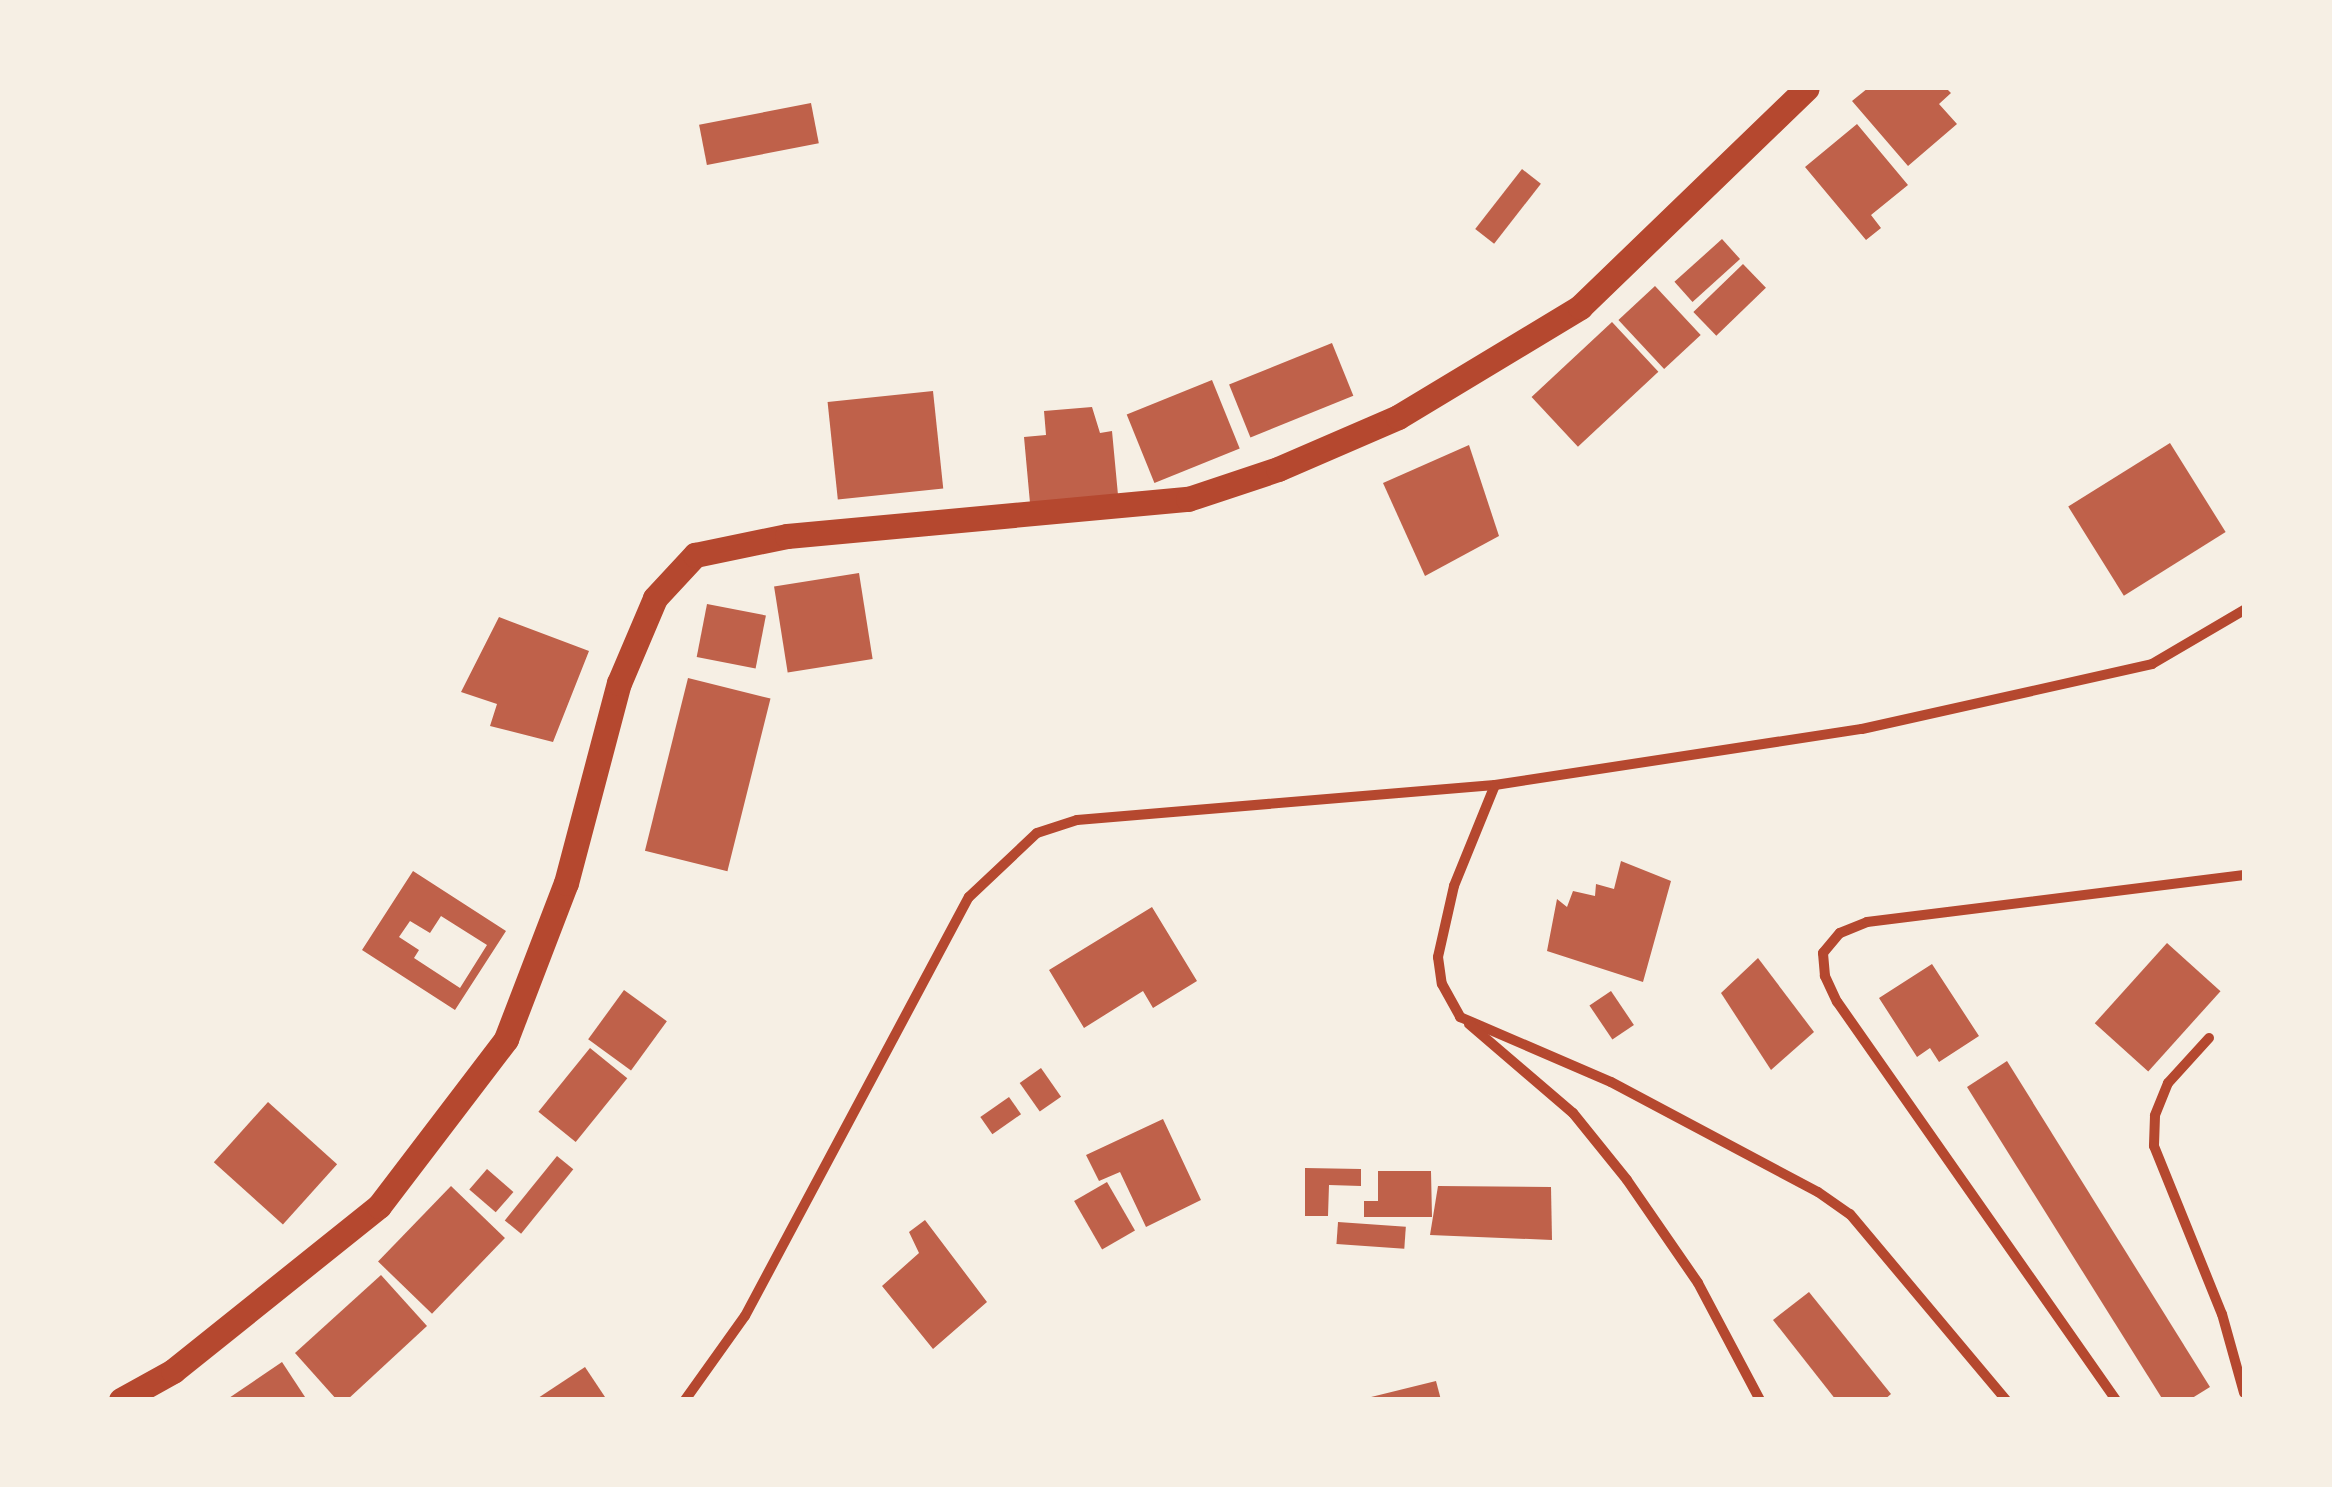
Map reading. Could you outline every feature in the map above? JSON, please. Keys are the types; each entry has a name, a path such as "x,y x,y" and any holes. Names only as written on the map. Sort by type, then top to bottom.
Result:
{"main road":[{"path":"121,1400 173,1371 380,1206 506,1039 566,883 619,683 655,598 695,555 787,536 1188,500 1278,469 1398,417 1580,307 1807,88"}],"street":[{"path":"685,1400 745,1316 970,897 1037,833 1077,820 1494,784 1862,729 2152,664 2244,610"},
{"path":"1494,784 1454,886 1438,958 1442,984 1460,1016 1573,1113 1628,1180 1698,1283 1760,1400"},
{"path":"2116,1400 1838,1002 1823,953 1840,932 1868,922 2244,876"},
{"path":"1460,1016 1611,1082 1818,1192 1850,1214 2006,1400"},
{"path":"2209,1038 2168,1083 2155,1116 2154,1146 2222,1314 2244,1393"}],"building":[{"path":"1868,88 1946,88 1951,93 1939,104 1957,124 1908,166 1852,101"},
{"path":"811,103 819,143 707,165 699,125"},
{"path":"1857,124 1908,185 1871,215 1881,228 1866,240 1805,167"},
{"path":"1522,169 1541,184 1494,244 1475,229"},
{"path":"1722,239 1740,259 1693,302 1674,282"},
{"path":"1743,264 1766,288 1716,336 1693,312"},
{"path":"1655,286 1701,335 1664,369 1618,320"},
{"path":"1612,322 1658,372 1578,447 1532,397"},
{"path":"1332,343 1353,396 1250,437 1229,385"},
{"path":"1212,380 1240,449 1154,483 1127,414"},
{"path":"933,391 943,488 838,500 828,402"},
{"path":"1092,407 1100,433 1112,431 1118,495 1030,503 1024,437 1046,435 1044,411"},
{"path":"2170,443 2226,532 2124,596 2068,507"},
{"path":"1469,445 1499,536 1425,576 1383,483"},
{"path":"859,573 873,659 788,672 774,586"},
{"path":"707,604 766,615 756,668 697,657"},
{"path":"499,617 589,651 553,742 490,726 497,704 461,692"},
{"path":"688,678 770,699 727,871 645,851"},
{"path":"1621,861 1671,881 1643,982 1547,951 1557,899 1567,907 1573,891 1595,896 1596,884 1614,889"},
{"path":"413,871 506,931 455,1010 362,950","holes":["441,916 487,945 460,988 414,958 419,950 399,937 410,921 430,933"]},
{"path":"1152,907 1197,981 1153,1008 1143,991 1084,1028 1049,970"},
{"path":"2167,943 2221,991 2148,1071 2095,1023"},
{"path":"1758,958 1814,1032 1771,1070 1721,993"},
{"path":"1932,964 1979,1036 1939,1062 1930,1048 1917,1057 1879,998"},
{"path":"624,990 667,1021 631,1071 588,1039"},
{"path":"1611,991 1634,1025 1612,1040 1589,1006"},
{"path":"590,1048 627,1078 576,1142 538,1112"},
{"path":"2007,1061 2210,1387 2189,1400 2163,1400 1967,1087"},
{"path":"1041,1068 1061,1097 1040,1112 1020,1083"},
{"path":"1009,1097 1021,1114 992,1134 980,1117"},
{"path":"268,1102 337,1164 283,1224 214,1162"},
{"path":"1163,1119 1201,1200 1146,1227 1120,1172 1099,1181 1086,1155"},
{"path":"557,1156 573,1169 521,1234 505,1221"},
{"path":"1305,1168 1361,1169 1361,1186 1329,1185 1328,1216 1305,1216"},
{"path":"487,1169 513,1192 496,1212 469,1189"},
{"path":"1378,1171 1431,1171 1432,1217 1364,1217 1364,1201 1378,1201"},
{"path":"1107,1182 1135,1230 1102,1249 1074,1201"},
{"path":"451,1186 505,1238 432,1314 378,1262"},
{"path":"1438,1186 1551,1187 1552,1240 1430,1235"},
{"path":"925,1220 987,1302 933,1349 882,1286 919,1253 909,1232"},
{"path":"1338,1222 1406,1227 1404,1249 1336,1244"},
{"path":"381,1275 427,1326 347,1400 337,1400 295,1353"},
{"path":"1809,1292 1891,1394 1884,1400 1836,1400 1773,1320"},
{"path":"282,1362 307,1400 226,1400"},
{"path":"585,1367 607,1400 535,1400"},
{"path":"1436,1381 1441,1400 1367,1400 1367,1398"}]}
